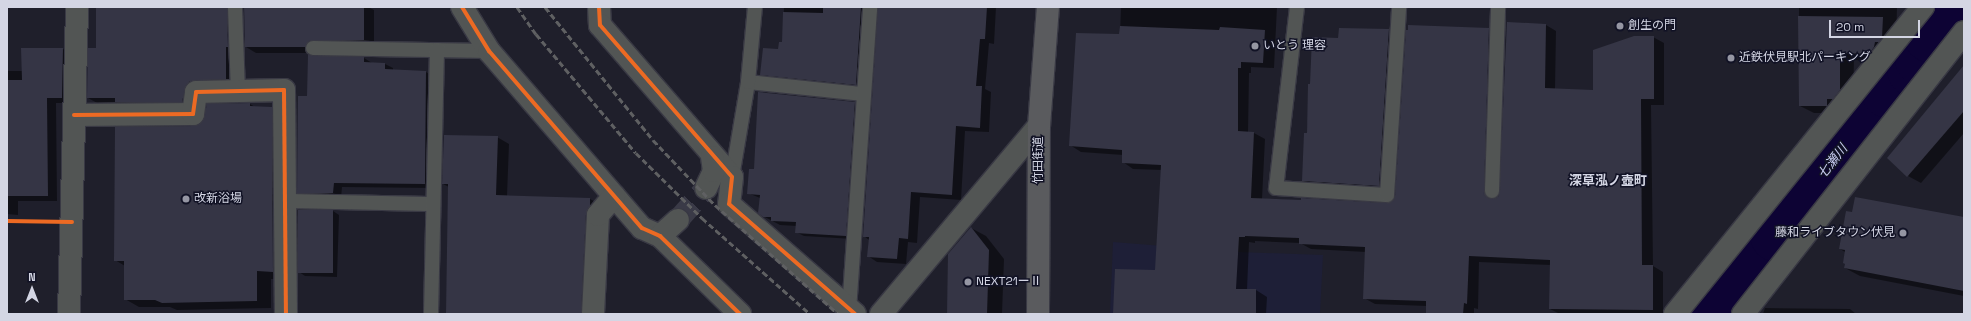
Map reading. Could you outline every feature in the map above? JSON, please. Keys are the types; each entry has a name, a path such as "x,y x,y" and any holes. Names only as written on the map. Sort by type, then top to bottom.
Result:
{"highway":[{"name":"竹田街道","path":"1038,314 1039,126 1048,7"}],"street":[{"path":"69,314 77,7"},
{"path":"462,7 489,51 642,228 660,236 740,314"},
{"path":"599,7 600,25 712,156 732,177 730,204 852,312"},
{"path":"1675,314 1923,7"},
{"path":"1742,314 1964,32"},
{"path":"74,115 193,114 196,92 284,90 286,314"},
{"path":"881,314 1039,126"},
{"path":"706,188 714,171 712,156"},
{"path":"593,314 598,215 614,196"},
{"path":"660,236 678,220"}],"lane":[{"path":"235,7 238,91"},
{"path":"732,177 748,82 755,7"},
{"path":"852,312 863,94 870,7"},
{"path":"1297,7 1276,188 1387,195 1399,7"},
{"path":"1492,191 1498,7"},
{"path":"313,48 489,51"},
{"path":"431,314 437,50"},
{"path":"748,82 863,94"},
{"path":"285,201 434,204"}],"shaded area":[{"path":"1113,242 1239,252 1323,255 1320,314 1110,314"}],"building":[{"path":"96,7 227,7 228,47 226,47 226,79 190,81 186,85 182,102 115,102 115,98 87,98 88,48 96,48"},
{"path":"244,7 364,7 364,40 313,40 309,41 305,47 245,47"},
{"path":"823,7 861,7 856,85 760,75 763,48 778,49 779,42 782,42 783,12 823,13"},
{"path":"878,7 987,7 985,39 980,39 976,86 982,86 980,128 956,126 952,195 911,192 908,239 899,238 897,259 867,257 869,237 863,237"},
{"path":"1798,16 1883,17 1882,38 1879,42 1875,42 1874,47 1869,54 1840,53 1840,90 1833,99 1827,99 1827,106 1799,106"},
{"path":"1507,22 1546,24 1545,88 1593,90 1593,50 1634,36 1654,36 1654,99 1641,99 1642,265 1653,265 1653,310 1549,309 1550,260 1469,256 1467,304 1464,303 1463,314 1426,314 1426,301 1363,299 1365,247 1299,244 1299,238 1245,236 1239,237 1236,289 1256,289 1256,314 1113,314 1115,269 1155,270 1161,165 1122,163 1122,150 1069,146 1076,33 1119,34 1120,26 1219,30 1220,27 1265,30 1263,63 1241,62 1241,68 1238,68 1238,131 1254,132 1251,198 1301,200 1301,198 1386,203 1391,202 1395,196 1406,30 1408,30 1408,25 1489,28 1484,191 1488,198 1492,199 1499,196"},
{"path":"1339,28 1389,29 1379,186 1302,181 1304,133 1307,133 1308,84 1310,84 1312,37 1338,38"},
{"path":"21,48 63,48 62,98 47,98 48,196 7,196 7,80 22,80"},
{"path":"308,55 364,57 364,62 385,63 385,69 426,71 425,184 334,183 333,193 297,193 298,96 307,96"},
{"path":"1964,65 1964,111 1907,177 1887,158"},
{"path":"758,92 855,102 846,236 795,233 796,222 771,221 771,217 763,217 758,213 760,195 747,194 749,169 754,169"},
{"name":"改新浴場","path":"250,103 250,106 272,107 273,272 257,271 257,301 162,303 155,300 124,300 124,261 114,261 115,127 193,126 203,121 207,104"},
{"path":"444,135 498,136 496,195 590,198 590,206 586,214 581,314 446,314 448,184 442,184"},
{"name":"藤和ライブタウン伏見","path":"1855,197 1964,217 1964,291 1844,268 1845,264 1843,263 1845,250 1839,249 1846,211 1852,212"},
{"path":"298,210 333,210 333,273 298,273"},
{"name":"NEXT21ーⅡ","path":"971,227 989,250 987,314 947,314 948,254"}],"waterway":[{"name":"七瀬川","path":"1706,314 1723,300 1777,235 1888,91 1914,70 1922,59 1931,36 1954,7"}],"tunnel":[{"path":"678,220 706,188"}],"railway":[{"path":"517,7 536,34 636,153 702,218 810,314"},
{"path":"545,7 653,140 715,205 838,314"}],"cycle path":[{"path":"462,7 489,51 642,228 660,236 740,314"},
{"path":"599,7 600,25 732,177 729,204 855,314"},
{"path":"74,115 193,114 196,92 284,90 286,314"},
{"path":"7,221 72,222"}],"place":[{"name":"創生の門","path":"1620,26"},
{"name":"いとう 理容","path":"1255,46"},
{"name":"近鉄伏見駅北パーキング","path":"1731,58"},
{"name":"改新浴場","path":"186,199"},
{"name":"藤和ライブタウン伏見","path":"1903,233"},
{"name":"NEXT21ーⅡ","path":"968,282"}],"district":[{"name":"深草泓ノ壺町","path":"1608,181"}]}
